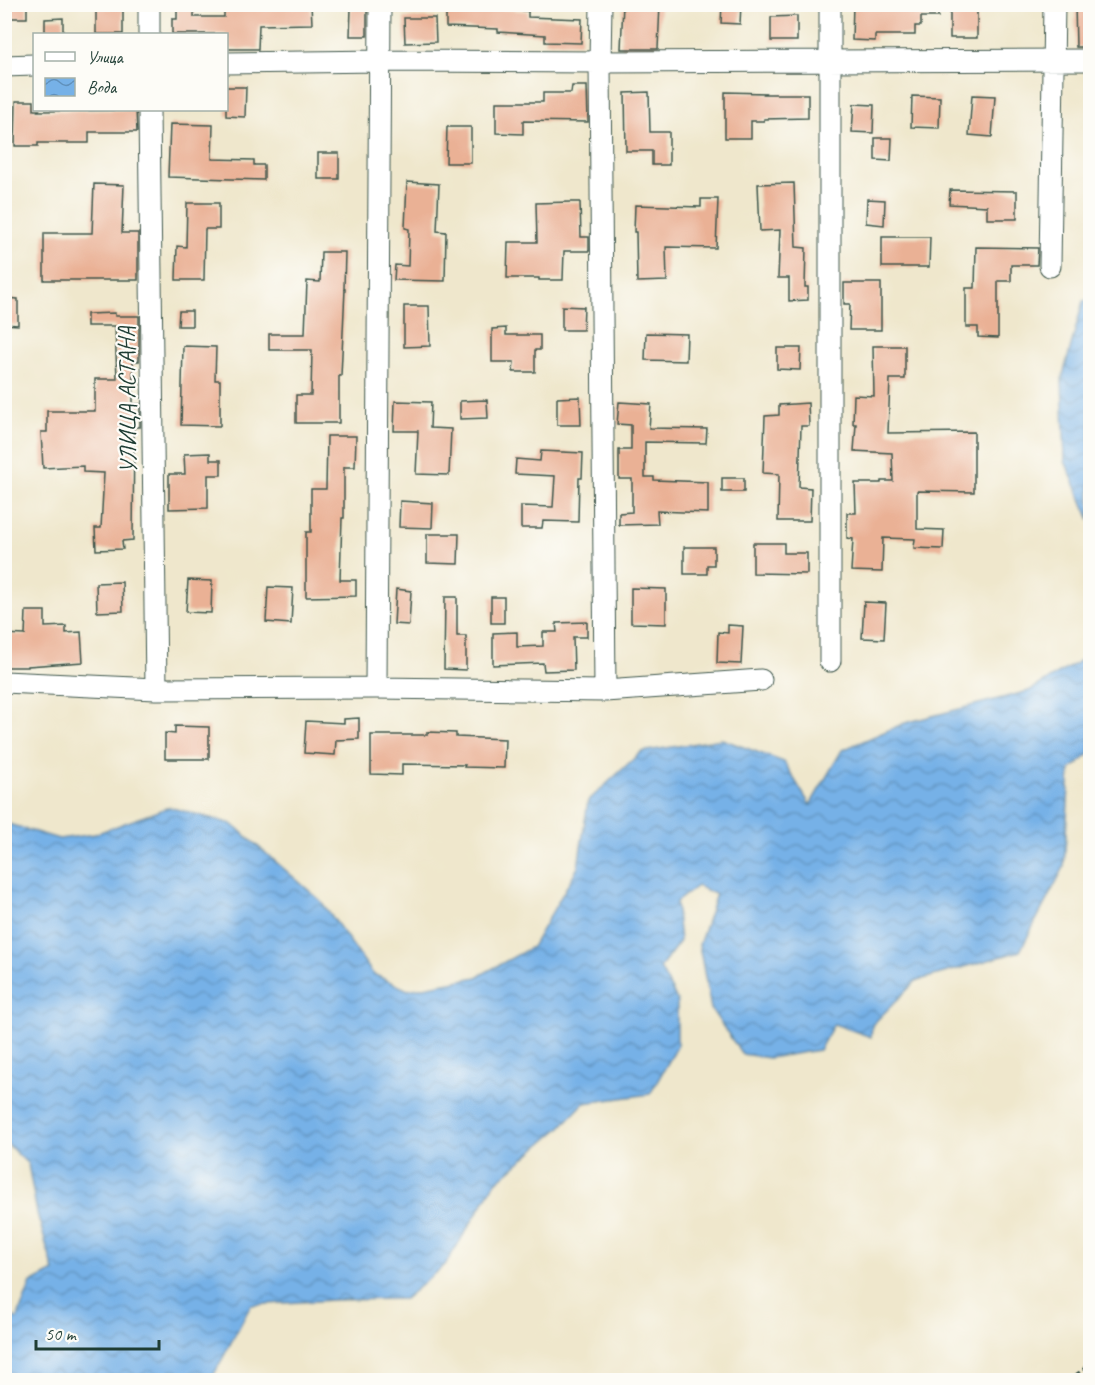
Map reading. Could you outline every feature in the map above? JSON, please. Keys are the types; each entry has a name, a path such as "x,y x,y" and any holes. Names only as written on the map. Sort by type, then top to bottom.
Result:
{"street":[{"path":"148,33 149,4"},
{"path":"376,688 380,4"},
{"path":"601,4 605,691"},
{"path":"830,4 830,661"},
{"path":"1050,266 1054,4"},
{"path":"228,63 1090,60"},
{"path":"4,66 33,65"},
{"name":"УЛИЦА АСТАНА","path":"149,111 156,689"},
{"path":"4,682 156,689 376,688 605,691 761,680"}],"path":[{"path":"1069,1380 1090,1364"}],"water":[{"path":"1090,299 1090,520 1065,461 1062,379 1083,301"},
{"path":"1090,655 1090,754 1070,770 1064,867 1020,951 916,981 872,1025 871,1037 834,1024 819,1050 769,1058 742,1054 711,1009 699,945 716,894 697,886 676,902 680,941 660,968 677,1000 677,1047 650,1094 584,1103 560,1128 496,1182 445,1265 404,1299 251,1305 211,1380 5,1380 5,1311 17,1319 31,1283 54,1271 37,1213 28,1164 5,1142 5,823 59,839 95,834 169,807 232,824 321,901 373,974 408,990 477,977 532,947 578,867 588,801 641,752 722,739 784,762 810,805 842,750 905,723 1029,691"}],"building":[{"path":"4,4 27,4 27,18 4,18"},
{"path":"111,4 123,4 123,33 96,33 96,8 111,8"},
{"path":"177,4 194,4 194,17 224,17 224,4 311,4 312,24 259,25 258,49 228,49 228,33 172,33 172,19 177,19"},
{"path":"446,4 479,4 479,8 528,11 528,17 582,19 581,43 545,42 545,35 498,32 498,29 446,27"},
{"path":"623,4 660,4 658,49 621,49"},
{"path":"722,4 741,4 740,24 721,23"},
{"path":"853,4 876,4 875,9 912,10 912,4 938,4 938,17 921,17 921,26 915,26 915,35 875,35 875,41 852,40"},
{"path":"1075,4 1090,4 1090,47 1076,47"},
{"path":"950,7 977,7 977,38 950,38"},
{"path":"351,9 367,9 367,36 350,36"},
{"path":"797,16 797,41 771,41 771,17"},
{"path":"63,18 63,33 45,33 45,19"},
{"path":"404,18 435,18 436,42 405,43"},
{"path":"572,86 587,86 588,122 523,121 523,134 496,133 496,102 543,102 543,93 571,93"},
{"path":"228,87 246,87 245,117 226,116"},
{"path":"649,92 650,132 669,132 669,165 652,165 652,151 626,151 625,93"},
{"path":"725,92 808,94 808,118 751,121 751,138 725,138"},
{"path":"972,95 995,96 992,137 969,135"},
{"path":"912,96 940,97 939,128 911,127"},
{"path":"16,101 33,101 33,111 136,111 137,132 89,132 89,143 38,143 38,146 15,146"},
{"path":"854,104 874,105 873,133 852,132"},
{"path":"170,124 213,125 212,159 254,160 254,165 264,165 264,180 168,177"},
{"path":"447,127 471,127 471,163 446,163"},
{"path":"875,138 892,138 891,161 875,160"},
{"path":"318,153 339,153 339,179 318,179"},
{"path":"407,182 439,184 437,231 446,232 445,281 394,280 395,265 408,266 409,229 405,228"},
{"path":"794,183 796,247 806,248 805,287 808,287 808,300 789,301 789,278 778,278 780,230 760,231 758,184"},
{"path":"94,184 124,185 122,233 138,233 138,280 44,280 44,233 92,233"},
{"path":"950,190 1017,191 1017,219 987,219 987,206 949,204"},
{"path":"701,199 718,199 716,248 666,247 667,281 637,282 635,205 701,207"},
{"path":"867,199 885,200 884,225 866,223"},
{"path":"580,202 581,237 589,237 589,251 564,251 563,280 507,278 508,242 537,242 536,203"},
{"path":"187,203 219,203 219,229 205,229 204,280 176,280 177,246 186,247"},
{"path":"882,237 930,237 929,267 882,267"},
{"path":"976,247 1038,248 1037,265 1011,265 1011,281 998,281 998,338 978,337 978,327 966,327 966,288 975,288"},
{"path":"321,252 345,252 339,423 296,423 296,395 311,395 312,350 269,350 269,334 305,334 307,281 320,282"},
{"path":"844,283 881,283 881,330 849,330 850,304 844,304"},
{"path":"4,298 18,299 18,325 4,324"},
{"path":"404,306 429,306 430,346 404,347"},
{"path":"562,306 584,307 583,330 562,330"},
{"path":"179,311 192,311 192,326 178,326"},
{"path":"115,313 115,316 139,316 139,361 133,361 133,404 140,404 140,427 134,427 133,540 122,541 123,549 96,550 95,528 101,528 104,473 83,472 83,466 43,468 41,432 47,432 47,411 95,411 95,379 117,379 115,326 87,326 87,314"},
{"path":"506,328 506,335 540,335 540,350 535,350 535,372 513,372 514,362 492,362 492,329"},
{"path":"646,333 687,334 686,361 645,360"},
{"path":"183,346 216,347 215,380 220,380 220,426 181,425"},
{"path":"873,346 905,346 905,379 890,379 888,433 974,432 974,492 917,491 917,529 944,530 943,549 914,548 915,539 883,538 882,572 851,571 853,539 847,538 847,513 856,513 855,483 893,481 892,453 854,451 856,424 853,424 854,395 874,396"},
{"path":"777,348 801,348 800,370 777,369"},
{"path":"580,397 581,425 557,425 557,398"},
{"path":"487,400 488,418 460,419 460,401"},
{"path":"395,401 431,402 430,428 451,429 449,475 416,474 418,431 394,431"},
{"path":"619,402 651,404 649,428 707,429 706,443 645,442 645,477 654,477 654,480 708,482 708,513 657,511 658,524 619,525 619,513 632,512 632,479 619,479 619,450 631,450 631,425 617,424"},
{"path":"808,403 809,426 801,426 799,487 811,488 810,521 778,521 779,474 763,473 765,416 779,415 779,405"},
{"path":"327,436 356,436 355,467 344,467 344,518 342,518 340,580 356,580 356,596 306,597 306,532 311,532 311,489 326,489"},
{"path":"541,451 583,453 582,478 579,478 578,522 543,521 542,528 521,528 521,506 553,507 555,476 515,474 516,459 540,461"},
{"path":"210,453 210,460 221,460 221,475 208,475 208,508 169,509 169,474 185,474 184,454"},
{"path":"722,478 744,478 744,492 722,492"},
{"path":"400,501 433,503 432,528 399,527"},
{"path":"427,534 459,534 458,564 427,563"},
{"path":"753,543 784,543 784,553 807,553 807,574 753,573"},
{"path":"684,547 714,547 714,565 707,565 707,574 684,574"},
{"path":"188,580 212,581 211,613 186,612"},
{"path":"122,582 123,611 97,612 96,583"},
{"path":"268,587 293,588 291,624 266,622"},
{"path":"631,588 666,589 666,624 631,623"},
{"path":"396,589 411,591 409,625 394,624"},
{"path":"445,597 457,597 457,636 466,636 466,670 444,669"},
{"path":"491,597 504,597 504,623 491,623"},
{"path":"864,602 886,603 884,639 862,638"},
{"path":"26,611 45,611 45,627 66,626 66,633 81,632 83,662 4,667 4,634 25,635"},
{"path":"587,622 587,637 573,637 574,670 544,671 543,663 493,665 493,633 517,632 517,647 543,646 543,632 557,632 556,623"},
{"path":"728,625 743,626 741,664 717,663 718,632 728,633"},
{"path":"359,718 359,739 336,740 335,755 304,753 306,721 344,723 344,719"},
{"path":"175,726 209,727 209,759 165,759 165,733 175,734"},
{"path":"427,732 456,733 456,737 505,739 504,768 402,764 402,775 371,774 371,735 427,735"}]}
